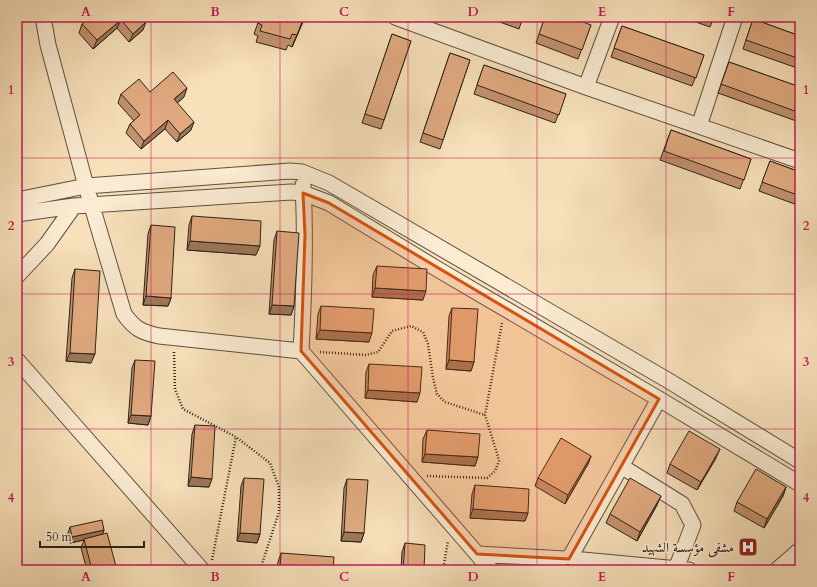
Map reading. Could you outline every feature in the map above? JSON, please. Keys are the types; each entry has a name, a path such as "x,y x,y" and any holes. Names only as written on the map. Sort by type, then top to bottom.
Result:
{"street":[{"path":"43,17 48,45 86,186 124,314 129,322 142,332 174,338 301,351 491,570"},
{"path":"395,17 586,87 800,161"},
{"path":"586,87 612,17"},
{"path":"699,126 735,17"},
{"path":"17,200 86,186 290,171 302,172 336,186 669,381 800,461"},
{"path":"301,351 306,236 302,172"},
{"path":"17,214 74,206 291,192 304,193 329,203 800,484"},
{"path":"17,276 47,244 74,206"},
{"path":"17,360 207,566"},
{"path":"581,563 621,466 659,399"},
{"path":"477,554 581,563 682,569 693,525 682,504 621,466"},
{"path":"777,570 797,559"}],"path":[{"path":"409,475 487,478 495,471 498,461 498,452 485,415 505,309"},
{"path":"301,351 366,355 378,352 392,332 411,326 423,332 428,344 437,394 444,402 485,415"},
{"path":"174,338 175,389 183,409 236,437 270,463 278,487 279,512 260,570"},
{"path":"207,566 236,437"},
{"path":"443,570 450,522"}],"highlighted area":[{"path":"303,193 329,203 659,399 569,559 477,554 301,351 305,235"}],"building":[{"path":"90,17 142,17 146,22 133,34 121,20 97,40 82,24"},
{"path":"260,17 304,17 297,35 292,34 290,39 260,31 262,25 258,23"},
{"path":"513,17 523,17 522,20"},
{"path":"545,17 570,17 591,25 582,50 539,34"},
{"path":"753,19 800,36 800,59 746,40"},
{"path":"622,26 704,55 696,78 614,48"},
{"path":"392,34 411,41 384,120 365,114"},
{"path":"450,53 470,60 443,140 423,133"},
{"path":"729,62 800,87 800,113 721,84"},
{"path":"484,65 566,94 559,115 477,85"},
{"path":"173,72 187,88 174,99 194,122 180,134 168,120 144,141 130,124 140,115 121,94 139,79 150,92"},
{"path":"671,130 751,159 744,180 664,151"},
{"path":"770,161 800,172 800,196 762,182"},
{"path":"192,216 261,221 260,246 190,241"},
{"path":"151,225 175,227 171,298 146,296"},
{"path":"277,231 299,233 294,306 272,305"},
{"path":"377,266 427,269 426,291 375,288"},
{"path":"75,269 100,271 95,354 70,353"},
{"path":"321,306 374,309 372,333 320,330"},
{"path":"452,308 478,309 474,362 449,360"},
{"path":"135,360 155,361 151,416 131,415"},
{"path":"369,364 422,367 420,393 368,390"},
{"path":"195,425 215,426 212,479 191,477"},
{"path":"427,430 480,434 478,457 425,454"},
{"path":"689,431 720,449 701,482 670,464"},
{"path":"561,438 591,456 568,495 538,478"},
{"path":"756,469 786,487 767,519 737,502"},
{"path":"244,478 264,479 260,534 240,533"},
{"path":"630,478 661,496 640,532 610,514"},
{"path":"347,479 368,480 364,533 344,532"},
{"path":"475,485 529,489 528,513 473,509"},
{"path":"102,520 104,530 72,537 70,527"},
{"path":"107,533 117,570 92,570 84,539"},
{"path":"405,543 425,545 424,570 403,570"},
{"path":"281,553 334,557 333,570 280,570"},
{"path":"568,564 573,570 560,570"}],"place":[{"name":"مشفى مؤسسة الشهيد","path":"748,547"}]}
